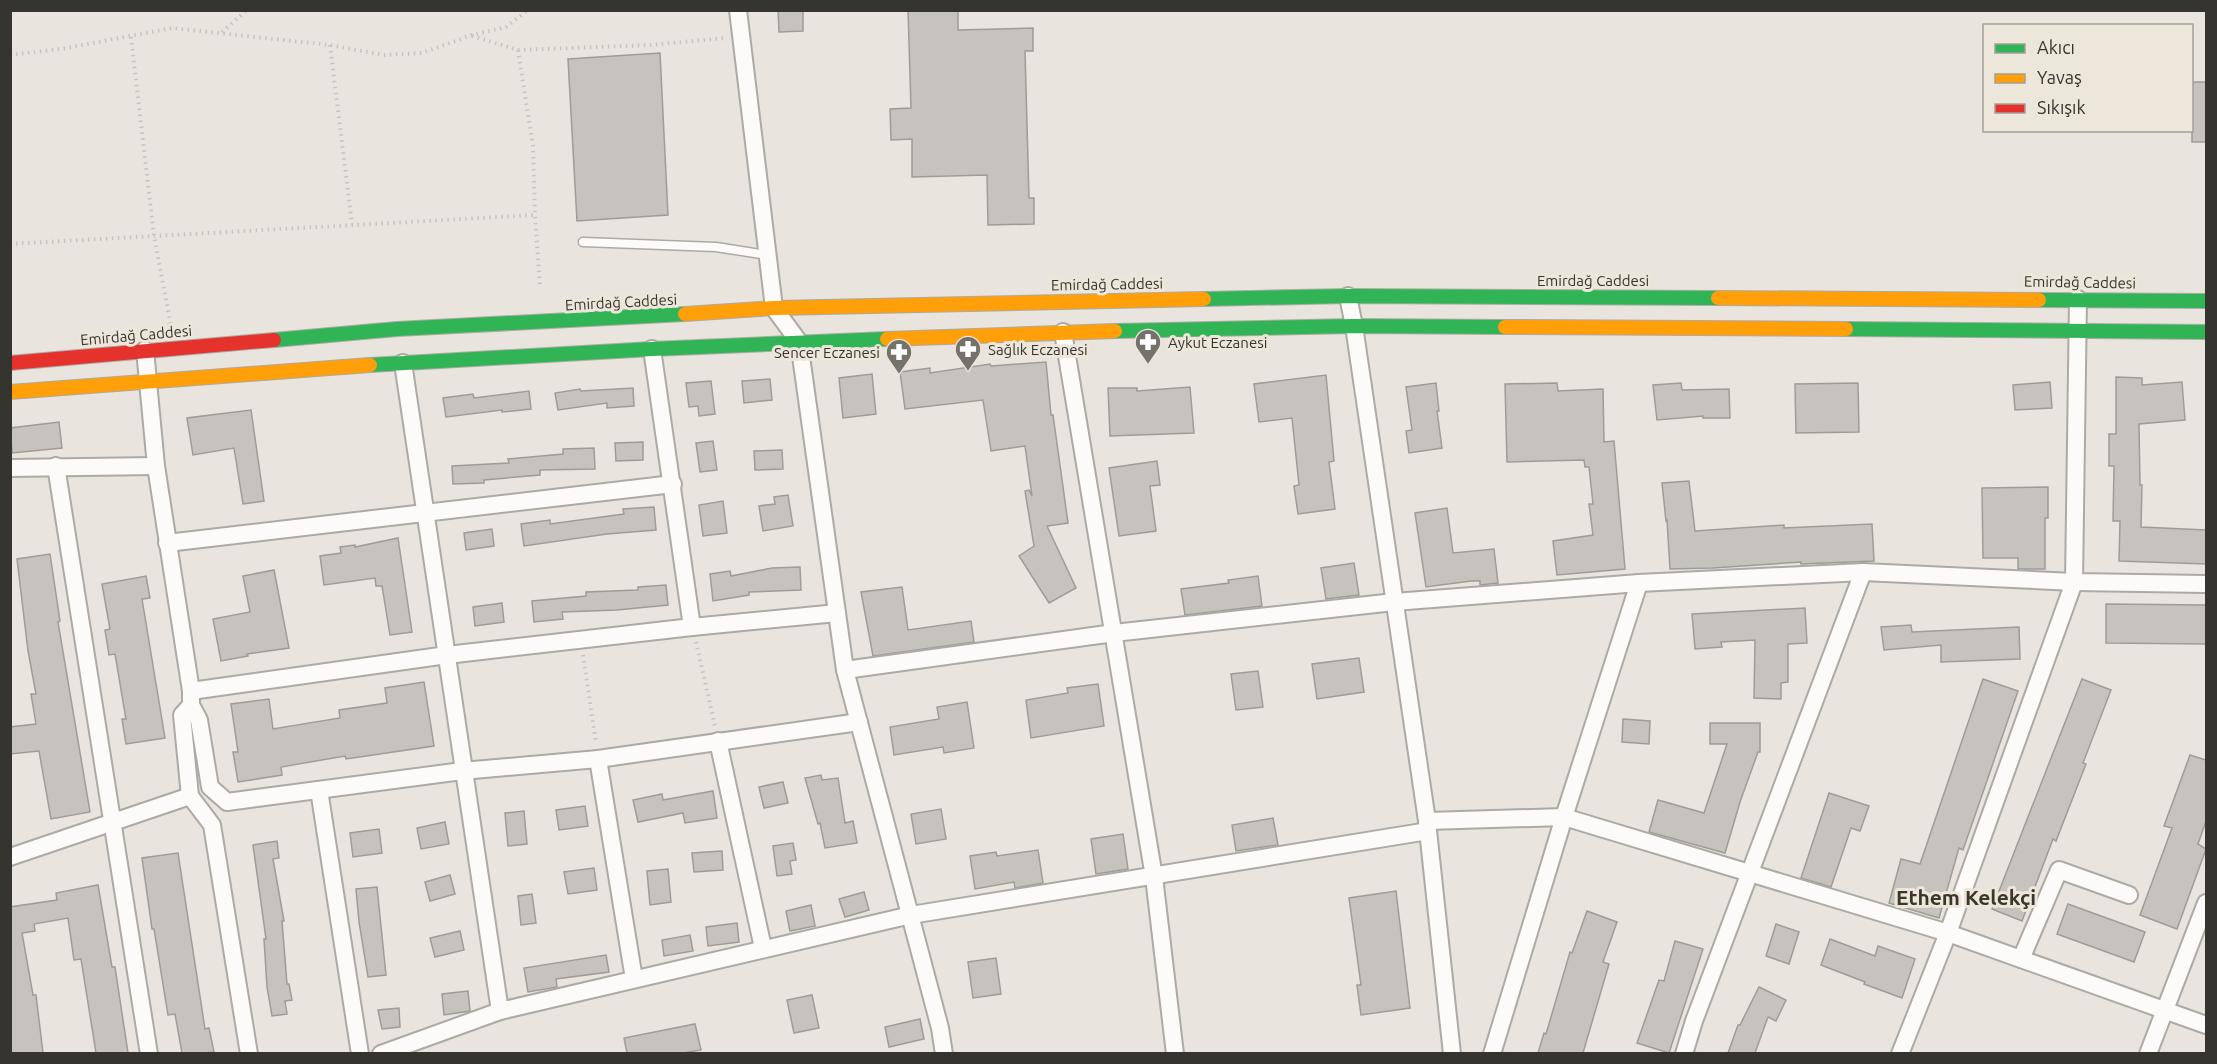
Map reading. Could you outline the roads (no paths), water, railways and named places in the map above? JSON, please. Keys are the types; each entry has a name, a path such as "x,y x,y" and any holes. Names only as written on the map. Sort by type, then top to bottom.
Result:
{"main road":[{"name":"Emirdağ Caddesi","path":"10,363 397,329 633,318 774,308 1348,296 2206,301"},
{"path":"10,392 403,363 799,342 1063,332 1354,326 2206,332"}],"street":[{"path":"738,10 774,308 799,342 846,670 940,1028 944,1053"},
{"path":"1348,296 1427,826 1452,1053"},
{"path":"1900,1053 1948,933 2074,582 2078,299"},
{"path":"1063,332 1154,877 1175,1053"},
{"path":"652,349 692,627"},
{"path":"145,350 156,466 191,698 199,720 210,787 227,802 462,771 598,759 859,722"},
{"path":"403,363 427,513 462,771 500,1011"},
{"path":"56,466 149,1053"},
{"path":"10,468 156,466"},
{"path":"167,543 673,484"},
{"path":"1684,1053 1749,873 1863,572"},
{"path":"846,670 1114,633 1394,602 1639,583 1863,572 2074,582 2206,584"},
{"path":"1492,1053 1639,583"},
{"path":"191,698 447,655 837,613"},
{"path":"191,698 182,715 190,796 212,825 249,1053"},
{"path":"718,741 763,948"},
{"path":"598,759 634,979"},
{"path":"319,790 360,1053"},
{"path":"10,857 190,796"},
{"path":"381,1053 500,1011 911,915 1154,877 1427,826 1564,817 1948,933 2206,1024"},
{"path":"2021,959 2059,870 2129,895"},
{"path":"2148,1053 2206,903"}],"lane":[{"path":"583,242 716,247 767,255"}],"place":[{"name":"Aykut Eczanesi","path":"1148,365"},
{"name":"Sağlık Eczanesi","path":"968,372"},
{"name":"Sencer Eczanesi","path":"899,375"}],"district":[{"name":"Ethem Kelekçi","path":"1966,897"}]}
